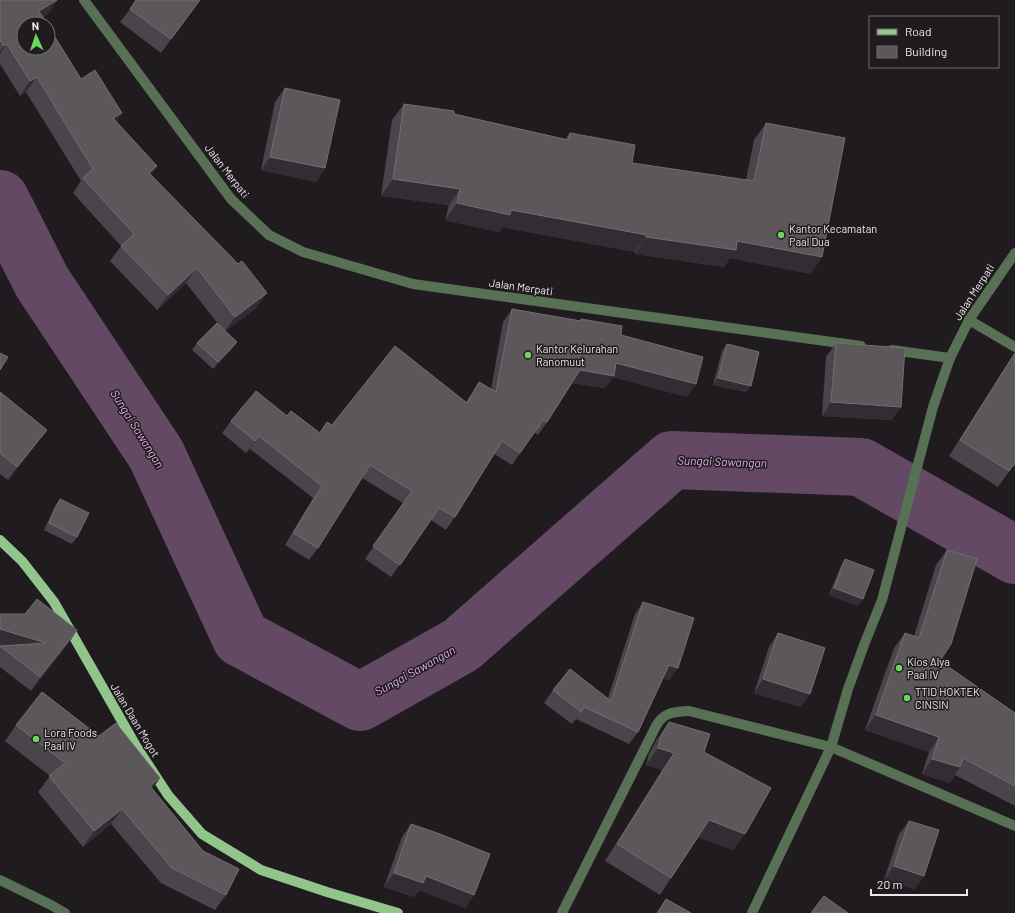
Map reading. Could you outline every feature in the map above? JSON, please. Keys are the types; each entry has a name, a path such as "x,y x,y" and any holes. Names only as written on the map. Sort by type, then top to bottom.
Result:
{"main road":[{"name":"Jalan Daan Mogot","path":"0,540 22,561 54,602 136,746 168,795 202,834 262,870 327,892 398,913"}],"street":[{"name":"Jalan Merpati","path":"84,0 231,199 269,235 303,252 413,284 950,358 969,320 1015,253"},
{"path":"969,320 1015,347"},
{"path":"752,913 831,747 848,689 882,600 934,407 950,358"},
{"path":"562,913 659,720 669,713 689,711 831,747 1015,826"},
{"path":"0,880 65,913"}],"building":[{"path":"0,0 57,0 39,11 42,16 16,16 16,56 56,56 56,39 81,79 95,70 122,113 113,118 157,166 149,173 238,264 242,261 267,293 235,317 197,268 168,295 121,246 134,234 83,178 93,169 37,77 30,81 7,44 4,46 0,40"},
{"path":"136,0 200,0 171,39 130,9"},
{"path":"285,88 340,100 325,168 270,157"},
{"path":"404,104 454,111 454,114 568,140 570,133 635,145 632,163 754,181 766,123 845,138 822,257 737,241 736,250 646,237 647,235 511,210 510,215 457,203 460,189 393,179"},
{"path":"512,309 581,321 581,319 622,326 621,335 703,357 696,384 616,363 614,376 580,370 547,422 543,420 520,453 502,441 455,517 439,508 400,565 373,546 412,491 370,465 318,548 293,533 322,486 259,436 255,441 231,421 256,391 287,416 291,411 320,433 327,422 332,425 395,346 467,403 479,382 496,392"},
{"path":"217,323 237,342 218,362 197,343"},
{"path":"836,343 905,348 901,407 831,402"},
{"path":"727,344 759,352 751,386 718,378"},
{"path":"0,353 8,357 0,370"},
{"path":"1015,353 1015,463 1009,471 960,440"},
{"path":"0,392 47,430 17,467 0,453"},
{"path":"60,499 89,513 77,537 49,523"},
{"path":"947,550 977,559 951,644 940,661 1015,713 1015,786 963,758 960,767 932,759 939,737 876,715 905,633 919,638"},
{"path":"845,559 874,570 863,599 834,588"},
{"path":"37,599 77,630 40,677 0,646 46,643 0,629 0,614 25,614"},
{"path":"643,602 694,618 678,668 669,665 638,732 584,707 581,712 553,690 570,669 611,701"},
{"path":"778,633 825,648 810,694 763,679"},
{"path":"42,692 99,736 116,723 160,778 150,786 203,851 239,869 226,895 172,868 122,809 94,831 49,776 65,763 16,725"},
{"path":"669,722 710,734 704,752 771,788 745,834 709,820 671,878 617,844 674,753 658,748 661,737"},
{"path":"909,821 939,830 924,876 894,866"},
{"path":"411,824 490,854 474,895 426,876 423,883 394,873"},
{"path":"824,896 848,913 811,913"},
{"path":"666,899 691,913 658,913"}],"waterway":[{"name":"Sungai Sawangan","path":"0,199 42,282 156,454 241,638 360,702 461,645 672,460 861,467 1015,555"}],"place":[{"name":"Kantor Kecamatan Paal Dua","path":"781,235"},
{"name":"Kantor Kelurahan Ranomuut","path":"528,355"},
{"name":"Kios Alya Paal IV","path":"899,668"},
{"name":"TTID HOKTEK CINSIN","path":"907,698"},
{"name":"Lora Foods Paal IV","path":"36,739"}]}
